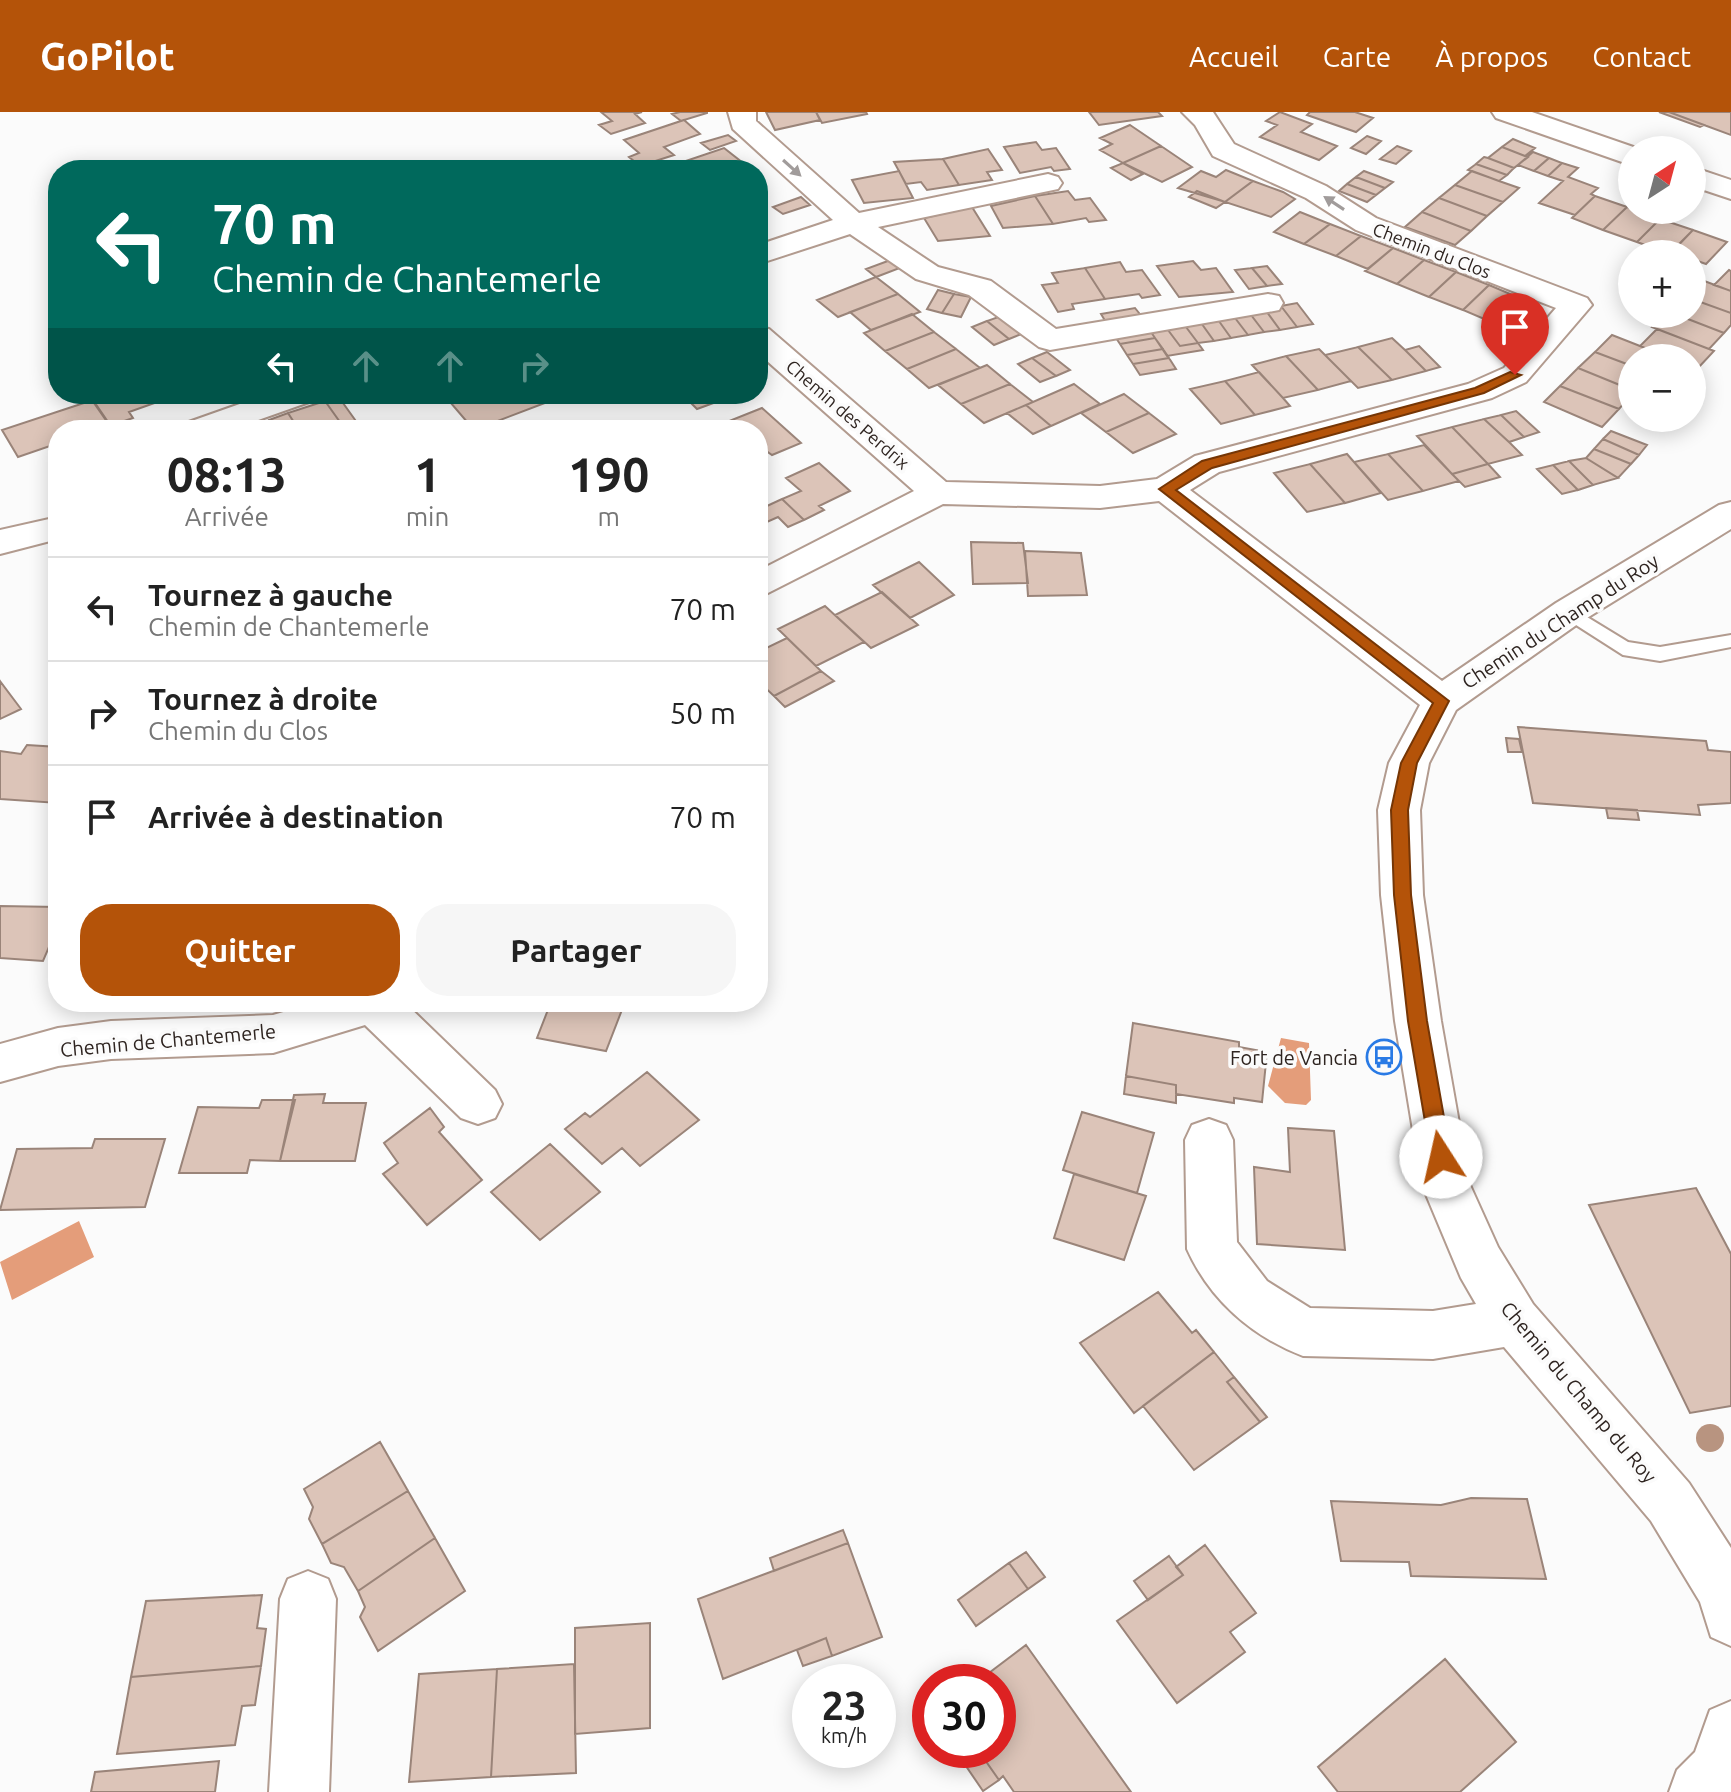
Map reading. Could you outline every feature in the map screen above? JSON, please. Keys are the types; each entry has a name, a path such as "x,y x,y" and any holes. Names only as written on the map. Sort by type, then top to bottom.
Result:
{"street":[{"path":"742,112 743,123 853,223 927,273 980,288 1050,340 1268,303"},
{"name":"Chemin du Clos","path":"1166,489 1207,464 1480,391 1515,375 1576,305 1366,224 1316,192 1223,150 1206,120 1196,112"},
{"path":"1506,112 1618,151"},
{"path":"1706,181 1731,190"},
{"path":"768,252 853,223 1048,183"},
{"name":"Chemin des Perdrix","path":"768,345 937,493"},
{"path":"226,420 272,404"},
{"path":"768,581 937,493 1100,497 1166,489 1441,701"},
{"name":"Chemin du Champ du Roy","path":"1730,1601 1670,1502 1515,1321 1479,1262 1446,1185 1418,1021 1402,895 1399,810 1409,763 1441,701 1569,612 1731,513"},
{"path":"0,542 48,530"},
{"name":"Chemin de Chantemerle","path":"0,1063 58,1047 111,1040 273,1034 350,1012"},
{"path":"386,1012 478,1104"},
{"path":"1209,1140 1212,1249 1249,1298 1303,1332 1433,1335 1515,1321"},
{"path":"299,1792 308,1599"},
{"path":"1699,1792 1721,1769 1731,1731"}],"lane":[{"path":"1569,612 1623,648 1660,654 1731,641"}],"shaded area":[{"path":"1281,1038 1309,1043 1311,1100 1306,1105 1285,1103 1268,1086"},
{"path":"79,1221 94,1257 12,1300 0,1262"}],"building":[{"path":"601,112 642,112 635,114 645,123 611,134 599,125 612,121"},
{"path":"766,112 816,112 820,120 775,130"},
{"path":"816,112 866,112 867,114 822,123"},
{"path":"1089,112 1158,112 1162,116 1099,125"},
{"path":"1280,112 1312,124 1301,132 1337,146 1319,160 1260,137 1277,125 1266,121"},
{"path":"1310,112 1355,112 1373,118 1356,132 1307,115"},
{"path":"1659,112 1669,112 1704,125 1700,127"},
{"path":"1669,112 1731,112 1731,135 1704,125"},
{"path":"707,113 681,121 672,114"},
{"path":"684,120 700,134 664,147 674,155 659,160 633,160 629,157 639,153 624,140"},
{"path":"1130,125 1161,146 1123,163 1100,150 1112,144 1100,138"},
{"path":"728,135 736,141 710,150 701,143"},
{"path":"1367,136 1381,141 1366,154 1351,148"},
{"path":"1513,139 1535,148 1525,156 1502,147"},
{"path":"1036,142 1042,150 1056,148 1070,169 1054,171 1051,167 1020,173 1004,147"},
{"path":"1161,146 1192,167 1162,182 1123,163"},
{"path":"1397,146 1411,151 1396,164 1380,159"},
{"path":"1502,147 1528,157 1514,168 1488,158"},
{"path":"724,148 739,160 689,160"},
{"path":"988,149 1002,170 987,172 992,180 959,185 943,159"},
{"path":"1533,152 1549,158 1534,171 1518,165"},
{"path":"1484,157 1514,168 1507,175 1476,164"},
{"path":"1549,158 1562,163 1548,176 1534,171"},
{"path":"943,159 959,185 927,190 921,182 906,184 894,162"},
{"path":"1123,163 1143,174 1131,180 1111,168"},
{"path":"1562,163 1578,168 1568,177 1598,188 1591,194 1595,196 1575,215 1539,203 1563,181 1548,176"},
{"path":"1476,164 1507,175 1499,181 1468,170"},
{"path":"1226,170 1253,181 1225,202 1178,188 1201,171 1216,177"},
{"path":"899,171 913,198 864,203 852,180"},
{"path":"1364,171 1393,182 1385,188 1356,177"},
{"path":"1472,171 1519,188 1503,202 1455,185"},
{"path":"1356,177 1385,188 1376,195 1347,184"},
{"path":"1253,181 1295,199 1271,217 1225,202"},
{"path":"1347,184 1376,195 1367,202 1339,191"},
{"path":"1455,185 1503,202 1487,216 1439,198"},
{"path":"1068,191 1075,200 1090,198 1106,220 1089,222 1086,218 1053,224 1035,196"},
{"path":"1197,191 1225,202 1216,208 1189,197"},
{"path":"1035,196 1053,224 1003,228 991,206"},
{"path":"1595,196 1618,204 1618,216 1603,230 1572,218"},
{"path":"801,197 810,205 783,214 773,207"},
{"path":"1439,198 1487,216 1471,231 1422,212"},
{"path":"972,207 990,236 938,241 924,218"},
{"path":"1300,212 1330,224 1304,244 1274,232"},
{"path":"1422,212 1471,231 1455,245 1405,227"},
{"path":"1618,216 1618,224 1655,224 1639,240 1603,230"},
{"path":"1330,224 1361,236 1336,256 1304,244"},
{"path":"1655,224 1675,224 1693,230 1683,240 1639,240"},
{"path":"1693,230 1727,242 1706,264 1706,240 1683,240"},
{"path":"1361,236 1393,248 1368,269 1336,256"},
{"path":"1393,248 1424,260 1397,284 1365,271"},
{"path":"896,258 905,266 876,277 866,269"},
{"path":"1424,260 1456,272 1429,297 1397,284"},
{"path":"1193,261 1201,270 1216,268 1233,292 1179,297 1157,266"},
{"path":"1120,262 1126,272 1142,270 1160,295 1142,298 1139,294 1105,299 1085,268"},
{"path":"1267,266 1282,284 1267,286 1252,268"},
{"path":"1085,268 1105,299 1072,304 1074,309 1058,312 1042,285 1058,283 1052,273"},
{"path":"1252,268 1267,286 1249,289 1235,270"},
{"path":"1729,270 1731,291 1714,285"},
{"path":"1456,272 1489,285 1463,310 1429,297"},
{"path":"876,277 898,294 838,317 817,300"},
{"path":"1706,282 1731,291 1731,313 1706,304"},
{"path":"1489,285 1522,299 1496,324 1463,310"},
{"path":"938,290 954,294 942,313 927,309"},
{"path":"898,294 920,312 871,330 850,312"},
{"path":"954,294 971,297 961,317 942,313"},
{"path":"1297,303 1313,324 1297,327 1281,306"},
{"path":"1706,304 1731,313 1731,325 1724,333 1706,326"},
{"path":"1281,306 1297,327 1280,330 1264,308"},
{"path":"1135,308 1143,318 1107,324 1101,314"},
{"path":"1264,308 1280,330 1264,332 1248,311"},
{"path":"1248,311 1264,332 1248,335 1232,314"},
{"path":"912,314 934,332 885,351 864,333"},
{"path":"1232,314 1248,335 1231,338 1216,317"},
{"path":"1001,316 1024,333 1009,339 987,321"},
{"path":"1216,317 1231,338 1214,341 1199,320"},
{"path":"1199,320 1214,341 1198,343 1183,323"},
{"path":"987,321 1009,339 994,345 972,327"},
{"path":"1183,323 1198,343 1180,346 1165,326"},
{"path":"1165,326 1180,346 1198,343 1203,350 1167,356 1149,329"},
{"path":"1706,326 1724,333 1709,349 1706,344 1696,344 1655,328"},
{"path":"1149,329 1155,338 1120,344 1114,335"},
{"path":"1657,329 1696,344 1642,344"},
{"path":"934,332 956,349 907,369 885,351"},
{"path":"1612,335 1634,344 1618,344 1618,361 1595,352"},
{"path":"1155,338 1163,349 1127,355 1120,344"},
{"path":"1392,338 1426,371 1392,380 1358,347"},
{"path":"1419,346 1440,367 1426,371 1405,350"},
{"path":"1358,347 1392,380 1358,388 1325,355"},
{"path":"1706,348 1714,351 1706,360"},
{"path":"956,349 980,368 929,388 907,369"},
{"path":"1163,349 1169,358 1133,364 1127,355"},
{"path":"1319,349 1351,381 1318,390 1286,356"},
{"path":"1047,352 1070,370 1056,376 1032,358"},
{"path":"1595,352 1618,361 1618,384 1578,368"},
{"path":"1286,356 1318,390 1283,398 1252,365"},
{"path":"1032,358 1056,376 1040,382 1018,364"},
{"path":"1169,358 1176,369 1140,375 1133,364"},
{"path":"987,365 1010,384 961,404 938,385"},
{"path":"1578,368 1618,384 1618,409 1560,386"},
{"path":"1259,372 1290,406 1255,415 1225,381"},
{"path":"1225,381 1255,415 1221,424 1190,389"},
{"path":"1010,384 1033,402 984,423 961,404"},
{"path":"1074,384 1100,404 1051,426 1026,405"},
{"path":"1560,386 1618,410 1602,427 1544,402"},
{"path":"1124,394 1149,413 1106,432 1081,413"},
{"path":"81,404 96,404 107,420 48,420 48,447 18,457 2,430"},
{"path":"95,404 152,404 129,412 133,418 106,420"},
{"path":"316,404 327,404 339,420 293,420 288,413"},
{"path":"327,404 344,404 355,420 339,420"},
{"path":"452,404 542,404 500,420 465,420"},
{"path":"692,404 711,404 697,409"},
{"path":"1026,405 1051,426 1033,434 1007,413"},
{"path":"762,408 801,443 772,455 768,452 768,420 732,420"},
{"path":"1516,411 1539,432 1524,437 1501,415"},
{"path":"288,413 293,420 269,420"},
{"path":"1149,413 1176,434 1133,453 1106,432"},
{"path":"1501,415 1524,437 1509,442 1484,419"},
{"path":"1484,419 1522,455 1488,464 1452,427"},
{"path":"1452,427 1488,464 1452,474 1417,436"},
{"path":"1611,431 1647,445 1639,455 1603,439"},
{"path":"1603,439 1639,455 1631,464 1594,449"},
{"path":"1424,445 1459,481 1423,491 1388,454"},
{"path":"1594,449 1631,464 1618,478 1586,458"},
{"path":"1347,454 1381,493 1345,503 1310,464"},
{"path":"1388,454 1423,491 1388,500 1354,462"},
{"path":"1586,458 1618,478 1593,485 1569,461"},
{"path":"1569,461 1593,485 1578,490 1553,465"},
{"path":"819,463 850,491 819,506 824,510 804,520 782,499 801,491 786,478"},
{"path":"1310,464 1345,503 1307,512 1274,473"},
{"path":"1488,464 1500,477 1465,487 1452,474"},
{"path":"1553,465 1578,490 1562,494 1537,469"},
{"path":"782,499 804,520 788,527 778,517 768,522 768,506"},
{"path":"971,542 1023,543 1028,583 973,584"},
{"path":"1025,551 1081,553 1087,595 1028,596"},
{"path":"919,562 954,595 910,618 873,585"},
{"path":"882,592 918,625 871,648 835,615"},
{"path":"825,606 864,642 816,666 778,629"},
{"path":"787,638 821,671 774,696 768,690 768,647"},
{"path":"821,671 834,681 785,707 774,696"},
{"path":"0,681 21,709 0,719"},
{"path":"1518,727 1706,741 1708,750 1731,752 1731,803 1698,805 1700,815 1533,803"},
{"path":"1506,738 1519,739 1522,752 1508,752"},
{"path":"27,745 48,746 48,802 0,799 0,751 21,754"},
{"path":"1606,808 1637,810 1639,820 1608,818"},
{"path":"0,906 48,907 48,949 43,961 0,958"},
{"path":"547,1012 621,1012 606,1051 537,1038"},
{"path":"1133,1023 1239,1042 1239,1047 1267,1052 1262,1102 1234,1098 1234,1103 1176,1094 1176,1085 1126,1076"},
{"path":"647,1072 699,1120 640,1166 622,1148 602,1164 565,1129 585,1113 590,1117"},
{"path":"1126,1076 1176,1085 1176,1103 1124,1094"},
{"path":"325,1094 323,1103 366,1103 355,1161 280,1161 294,1095"},
{"path":"262,1100 295,1100 280,1161 250,1160 247,1173 179,1173 198,1107 259,1108"},
{"path":"430,1108 444,1127 439,1132 482,1180 427,1225 383,1174 398,1163 384,1143"},
{"path":"1082,1112 1154,1133 1137,1193 1063,1170"},
{"path":"1288,1128 1334,1131 1345,1250 1257,1244 1254,1167 1290,1172"},
{"path":"95,1139 165,1139 145,1207 0,1210 17,1149 92,1148"},
{"path":"550,1144 600,1192 540,1240 491,1192"},
{"path":"1074,1174 1146,1196 1124,1260 1054,1238"},
{"path":"1696,1188 1731,1254 1731,1406 1690,1413 1589,1205"},
{"path":"1158,1292 1192,1333 1196,1330 1214,1352 1134,1413 1080,1343"},
{"path":"1214,1352 1234,1377 1227,1382 1260,1422 1194,1470 1143,1406"},
{"path":"1234,1377 1267,1417 1260,1422 1227,1382"},
{"path":"380,1442 408,1491 322,1544 309,1519 313,1507 304,1489"},
{"path":"408,1491 435,1538 358,1591 344,1567 331,1563 322,1544"},
{"path":"1471,1498 1527,1499 1546,1579 1411,1576 1409,1562 1341,1561 1331,1501 1441,1505"},
{"path":"843,1530 848,1543 774,1571 770,1558"},
{"path":"435,1538 465,1591 378,1651 360,1617 365,1607 358,1591"},
{"path":"848,1543 882,1637 832,1656 826,1638 723,1679 698,1599"},
{"path":"1205,1545 1256,1613 1230,1632 1245,1652 1177,1703 1117,1621 1183,1575 1176,1567"},
{"path":"1026,1552 1045,1577 1028,1589 1009,1563"},
{"path":"1169,1556 1183,1575 1148,1600 1134,1581"},
{"path":"1009,1563 1028,1589 976,1626 958,1600"},
{"path":"262,1595 257,1628 266,1629 261,1666 131,1677 146,1601"},
{"path":"650,1623 650,1728 575,1734 575,1628"},
{"path":"826,1638 832,1656 802,1664 797,1650"},
{"path":"1026,1645 1131,1792 1014,1792 1003,1776 999,1780 991,1768 1016,1768 1016,1664 1001,1664"},
{"path":"1445,1659 1516,1742 1460,1792 1338,1792 1318,1767"},
{"path":"574,1664 576,1773 491,1777 497,1669"},
{"path":"261,1666 255,1705 242,1706 235,1745 117,1754 131,1677"},
{"path":"497,1669 491,1777 409,1782 419,1674"},
{"path":"219,1761 215,1792 91,1792 95,1772"},
{"path":"967,1768 991,1768 999,1780 983,1791"}],"place":[{"name":"Fort de Vancia","path":"1384,1057"}],"route":[{"path":"1441,1157 1418,1021 1402,895 1399,810 1409,763 1441,701 1166,489 1207,464 1480,391 1515,375"}]}
